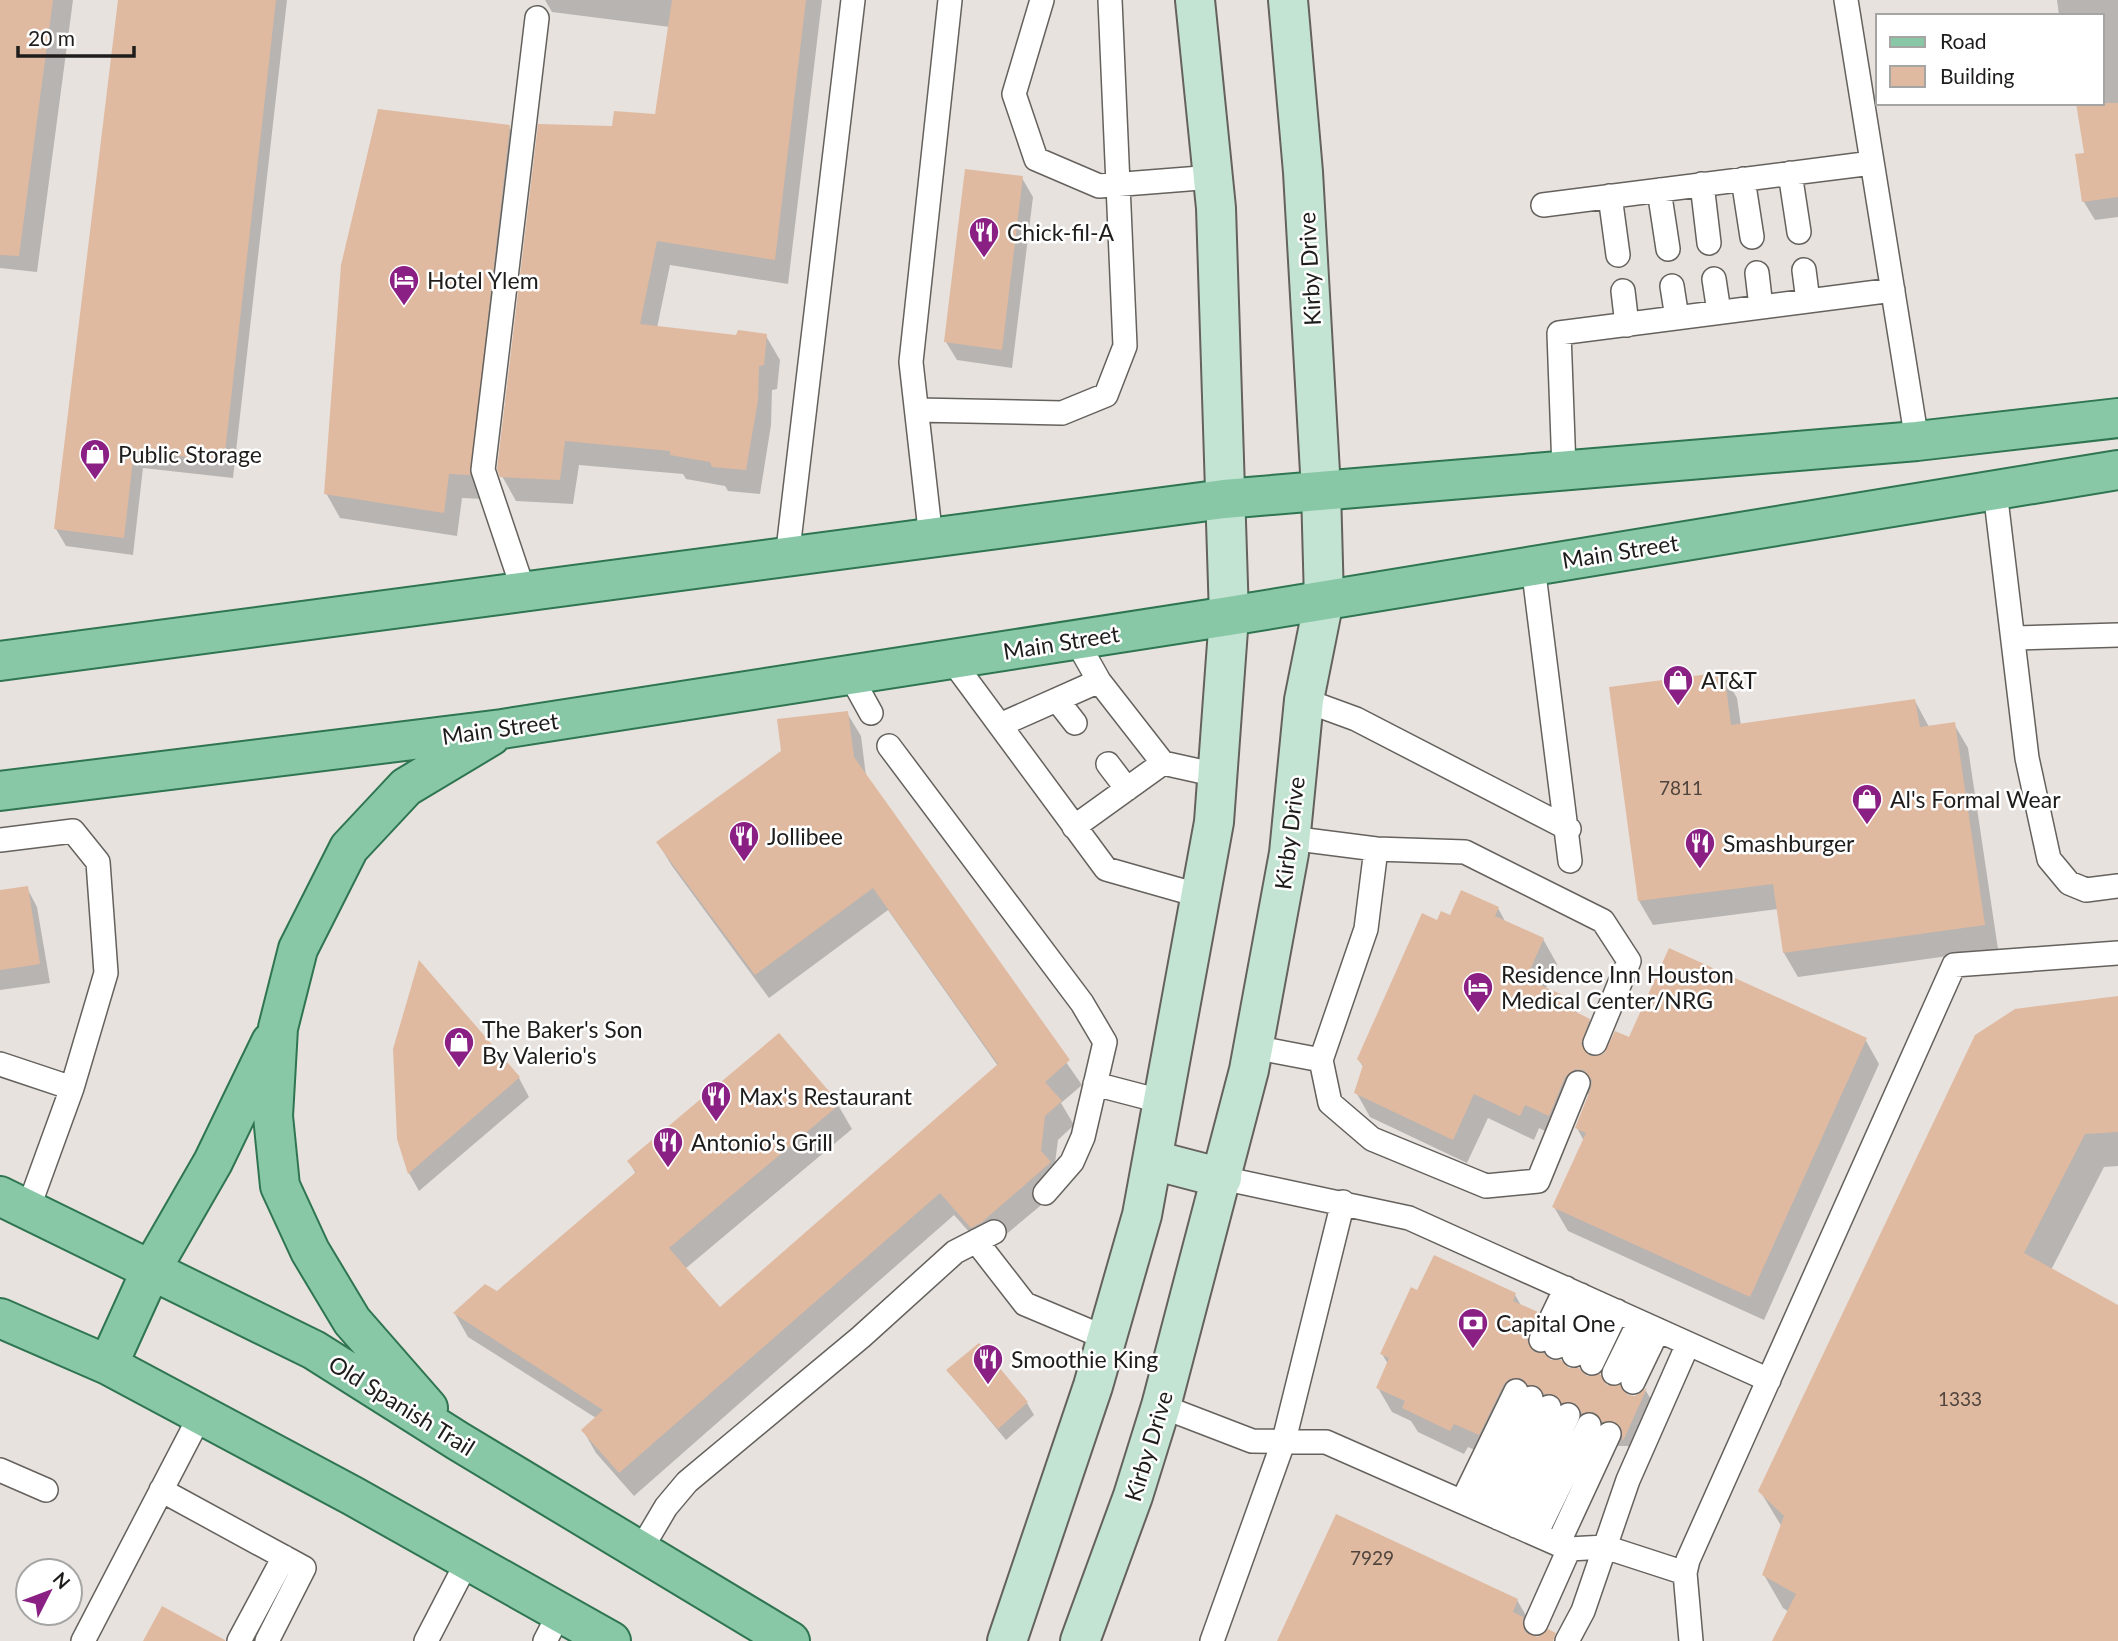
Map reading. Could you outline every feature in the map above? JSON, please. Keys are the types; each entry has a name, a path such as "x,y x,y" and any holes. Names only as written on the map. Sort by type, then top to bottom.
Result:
{"main road":[{"path":"1007,1641 1106,1338 1142,1215 1214,822 1228,616 1213,177 1195,0"},
{"name":"Kirby Drive","path":"1080,1641 1133,1496 1161,1406 1222,1178 1253,1047 1290,838 1304,700 1324,600 1321,490 1303,172 1288,0"},
{"path":"0,661 1224,499 1917,441 2118,418"},
{"name":"Main Street","path":"0,791 502,729 1228,616 2118,470"},
{"path":"458,1441 352,1321 310,1251 280,1186 273,1116 278,1028 298,949 349,848 406,787 502,729"},
{"path":"108,1365 152,1268 213,1162 278,1028"},
{"path":"1153,1160 1222,1178"},
{"name":"Old Spanish Trail","path":"14,1202 314,1350 458,1441 790,1641"},
{"path":"0,1318 108,1365 468,1560 553,1627 611,1641"}],"lane":[{"path":"787,558 853,0"},
{"path":"931,538 912,362 950,0"},
{"path":"1042,0 1014,94 1036,159 1099,186 1213,177"},
{"path":"917,410 1062,413 1106,395 1125,346 1110,0"},
{"path":"1846,0 1917,441"},
{"path":"524,592 483,470 537,18"},
{"path":"1543,205 1872,163"},
{"path":"1790,173 1799,232"},
{"path":"1743,179 1752,237"},
{"path":"1702,184 1709,243"},
{"path":"1659,190 1668,249"},
{"path":"1610,196 1618,255"},
{"path":"1804,270 1808,301"},
{"path":"1757,272 1761,307"},
{"path":"1714,279 1719,312"},
{"path":"1672,286 1676,318"},
{"path":"1623,290 1627,325"},
{"path":"1564,469 1559,333 1893,290"},
{"path":"1995,491 2027,758 2049,859 2069,883 2086,890 2118,886"},
{"path":"1534,566 1569,829 1570,861"},
{"path":"2014,638 2118,635"},
{"path":"1076,640 1099,681 1163,763 1217,775"},
{"path":"951,659 1106,869 1201,896"},
{"path":"850,675 871,713"},
{"path":"1000,725 1099,681"},
{"path":"1056,699 1075,723"},
{"path":"1304,700 1356,719 1569,829"},
{"path":"889,746 1082,1003 1105,1042 1083,1137 1072,1162 1045,1193"},
{"path":"1074,827 1163,763"},
{"path":"1108,764 1127,789"},
{"path":"0,840 73,831 98,862 106,973 72,1088 14,1202"},
{"path":"1290,838 1376,849 1465,852 1604,920 1638,966 1595,1043"},
{"path":"1376,849 1366,929 1321,1060 1331,1103 1372,1139 1486,1186 1545,1185 1578,1083"},
{"path":"1691,1641 1685,1573 1954,965 2118,953"},
{"path":"1253,1047 1321,1060"},
{"path":"0,1064 72,1088"},
{"path":"1094,1084 1164,1102"},
{"path":"1222,1178 1409,1218 1769,1380"},
{"path":"1212,1641 1284,1440 1343,1202"},
{"path":"640,1551 666,1507 687,1482 860,1337 955,1252 985,1236 1025,1304 1106,1338"},
{"path":"1591,1299 1566,1351 1591,1299"},
{"path":"1624,1378 1648,1326"},
{"path":"1567,1641 1583,1611 1628,1480 1688,1344"},
{"path":"1498,1518 1541,1403 1498,1518"},
{"path":"1161,1406 1252,1441 1326,1442 1563,1546 1605,1547 1685,1573"},
{"path":"83,1641 201,1414"},
{"path":"1498,1518 1599,1429 1536,1623"},
{"path":"0,1471 46,1490"},
{"path":"161,1490 304,1568 267,1641"},
{"path":"239,1641 284,1557"},
{"path":"426,1641 468,1560"}],"building":[{"path":"0,0 53,0 19,256 0,255"},
{"path":"118,0 276,0 224,461 134,451 124,538 54,529"},
{"path":"672,0 806,0 775,260 657,241 640,324 736,335 738,330 767,334 764,365 759,366 758,400 746,470 712,467 710,462 670,455 670,451 565,441 560,480 500,477 497,469 538,124 612,126 614,111 655,114"},
{"path":"2118,103 2118,197 2082,202 2075,154 2084,153 2076,105"},
{"name":"Hotel Ylem","path":"378,109 510,125 470,475 449,474 444,513 324,494 341,265"},
{"name":"Chick-fil-A","path":"965,169 1023,176 1002,350 944,342"},
{"name":"Al's Formal Wear","path":"1724,672 1731,725 1915,699 1920,727 1955,722 1985,925 1783,953 1773,884 1638,901 1609,687"},
{"path":"848,711 854,757 1070,1060 1045,1082 1062,1101 1045,1116 1041,1151 1051,1162 982,1222 971,1228 940,1193 619,1473 581,1430 603,1410 453,1313 485,1284 497,1291 636,1172 627,1161 779,1033 840,1104 669,1248 720,1307 998,1064 873,888 755,975 656,842 781,751 777,719"},
{"path":"28,886 40,964 0,970 0,890"},
{"path":"1461,890 1499,907 1495,916 1544,938 1526,979 1572,999 1568,1008 1590,1019 1581,1044 1590,1056 1604,1054 1615,1031 1629,1037 1669,948 1867,1038 1750,1297 1552,1207 1586,1133 1575,1128 1591,1088 1592,1080 1584,1070 1575,1069 1565,1077 1549,1116 1525,1105 1520,1116 1474,1094 1453,1140 1354,1093 1363,1065 1357,1059 1422,913 1437,920 1441,911 1450,915"},
{"path":"419,960 520,1077 408,1174 397,1139 393,1049"},
{"path":"2118,996 2118,1132 2085,1134 2024,1253 2118,1305 2118,1641 1772,1641 1796,1594 1762,1575 1784,1516 1758,1491 1975,1035 2015,1009"},
{"name":"Capital One","path":"1434,1255 1516,1293 1513,1301 1538,1312 1527,1340 1534,1352 1544,1353 1551,1360 1561,1360 1569,1368 1579,1368 1587,1376 1600,1374 1607,1385 1620,1385 1628,1395 1635,1396 1647,1388 1623,1441 1621,1427 1615,1422 1602,1422 1594,1412 1582,1413 1575,1403 1562,1403 1555,1395 1544,1394 1538,1386 1528,1385 1521,1378 1509,1379 1504,1384 1479,1435 1454,1424 1450,1431 1402,1408 1405,1401 1376,1388 1389,1358 1380,1354 1411,1287 1417,1290"},
{"name":"Smoothie King","path":"979,1343 1028,1402 998,1429 946,1370"},
{"path":"1336,1514 1518,1599 1513,1612 1523,1617 1525,1632 1538,1637 1548,1629 1556,1633 1553,1641 1277,1641"},
{"path":"162,1606 225,1640 225,1641 143,1641"}],"place":[{"name":"Chick-fil-A","path":"984,259"},
{"name":"Hotel Ylem","path":"404,307"},
{"name":"Public Storage","path":"95,481"},
{"name":"AT&T","path":"1678,707"},
{"name":"Al's Formal Wear","path":"1867,826"},
{"name":"Jollibee","path":"744,863"},
{"name":"Smashburger","path":"1700,870"},
{"name":"Residence Inn Houston Medical Center/NRG","path":"1478,1014"},
{"name":"The Baker's Son By Valerio's","path":"459,1069"},
{"name":"Max's Restaurant","path":"716,1123"},
{"name":"Antonio's Grill","path":"668,1169"},
{"name":"Capital One","path":"1473,1350"},
{"name":"Smoothie King","path":"988,1386"}]}
